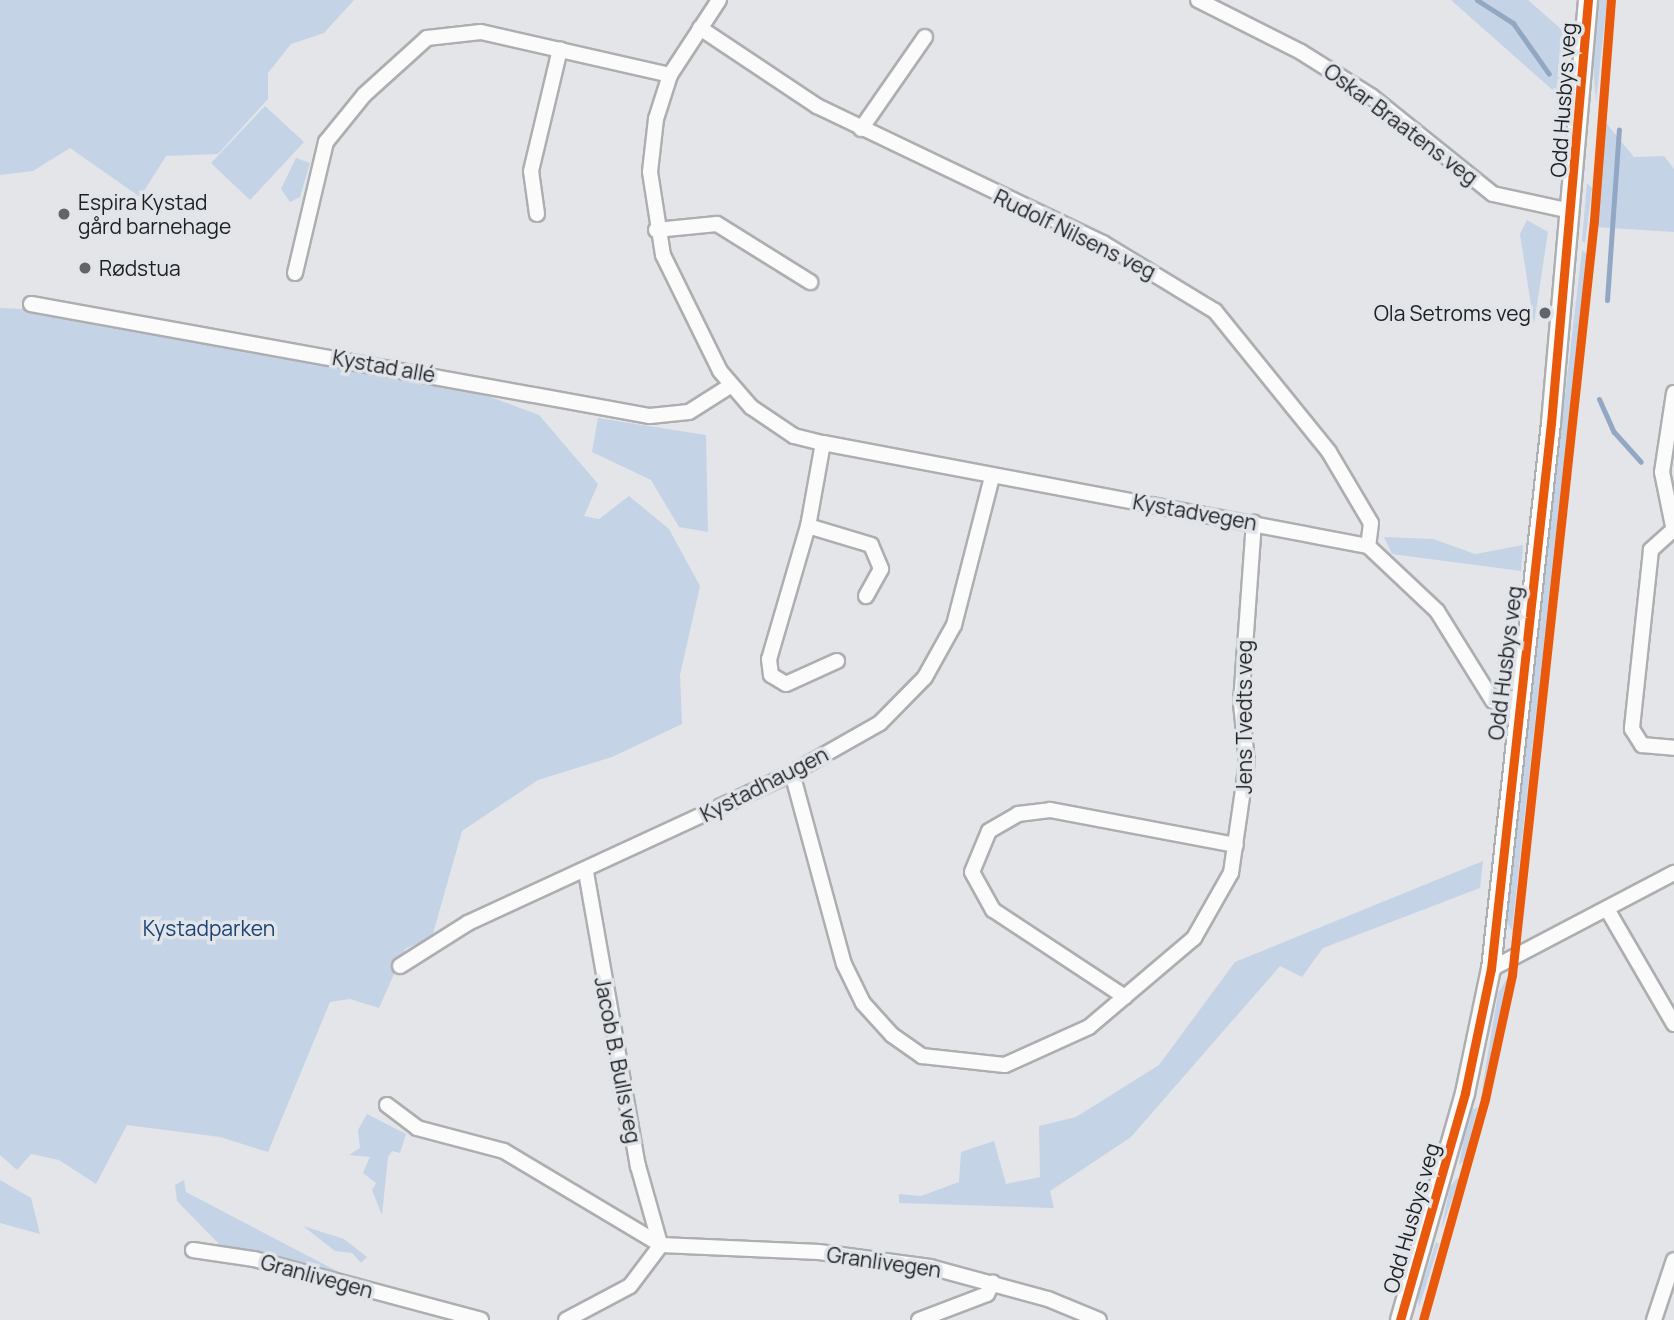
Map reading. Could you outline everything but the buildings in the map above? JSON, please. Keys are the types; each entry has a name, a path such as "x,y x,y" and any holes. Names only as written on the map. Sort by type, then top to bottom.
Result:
{"street":[{"path":"719,0 670,75 656,119 650,172 656,230 689,316 730,386"},
{"name":"Oskar Braatens veg","path":"1198,0 1301,51 1371,96 1493,194 1571,211"},
{"name":"Odd Husbys veg","path":"1400,1320 1465,1093 1491,969 1571,211 1588,0"},
{"name":"Rudolf Nilsens veg","path":"700,28 861,130 1103,243 1215,311 1329,452 1371,523 1368,546"},
{"path":"295,273 326,142 418,44 463,30 670,75"},
{"path":"861,130 925,37"},
{"path":"537,214 531,171 560,49"},
{"path":"656,230 717,223 810,282"},
{"name":"Kystad allé","path":"31,304 650,416 689,412 730,386"},
{"name":"Kystadvegen","path":"730,386 770,423 823,443 992,477 1254,522 1368,546"},
{"path":"1674,393 1662,472 1674,530 1651,550 1632,729 1642,746 1674,748"},
{"path":"823,443 808,526 769,659 771,675 776,683 800,682 836,661"},
{"name":"Kystadhaugen","path":"400,966 468,923 586,872 792,773 880,723 925,677 954,625 992,477"},
{"name":"Jens Tvedts veg","path":"792,773 844,964 863,1003 922,1056 1005,1065 1089,1027 1207,922 1237,845 1247,762 1242,666 1254,522"},
{"path":"808,526 870,545 881,569 866,596"},
{"path":"1368,546 1437,611 1493,701"},
{"path":"1125,997 993,910 972,872 989,831 1018,814 1050,810 1237,845"},
{"name":"Jacob B. Bulls veg","path":"586,872 638,1166 661,1245"},
{"path":"1491,969 1674,873"},
{"path":"1607,909 1674,1024"},
{"name":"Granlivegen","path":"387,1105 417,1128 504,1151 661,1245 819,1252 993,1282 1099,1320"},
{"path":"566,1320 630,1286 661,1245"},
{"name":"Granlivegen","path":"193,1250 254,1259 481,1320"},
{"path":"1654,1320 1674,1260"},
{"path":"919,1320 987,1294 993,1282"}],"green space":[{"path":"0,0 354,0 324,33 291,44 268,73 268,99 218,154 166,156 140,197 70,148 33,171 0,175"},
{"path":"1451,0 1528,0 1569,36 1565,101"},
{"path":"1597,0 1607,0 1596,102 1593,63"},
{"path":"265,106 304,142 250,200 211,163"},
{"path":"1606,123 1634,157 1664,156 1674,169 1674,232 1595,227"},
{"path":"296,158 310,163 300,197 290,202 281,189"},
{"path":"1587,183 1592,188 1585,243 1582,241"},
{"path":"1527,220 1548,232 1534,324 1520,234"},
{"path":"1582,250 1587,254 1512,930 1506,922 1516,813"},
{"name":"Kystadparken","path":"0,308 44,310 475,391 539,415 598,484 584,516 599,519 629,496 669,529 700,586 680,675 682,724 612,757 538,780 462,831 432,937 405,949 379,1008 350,999 330,1002 268,1152 220,1137 127,1125 96,1184 59,1160 31,1154 17,1170 0,1155"},
{"path":"598,418 706,435 708,532 679,527 651,480 592,452"},
{"path":"1384,537 1433,539 1475,554 1523,545 1521,571 1392,554"},
{"path":"1483,861 1480,888 1323,948 1302,977 1280,966 1131,1137 1050,1191 1054,1208 899,1203 899,1194 921,1196 959,1182 961,1152 994,1141 1006,1184 1040,1177 1039,1126 1076,1117 1159,1065 1235,962"},
{"path":"1508,977 1483,1089 1482,1090 1498,993"},
{"path":"1478,1107 1464,1161 1459,1165 1469,1111"},
{"path":"367,1114 406,1134 400,1153 392,1151 388,1157 382,1215 372,1190 376,1183 363,1173 370,1157 349,1155 360,1148 358,1130"},
{"path":"1457,1178 1459,1180 1441,1230 1450,1187"},
{"path":"0,1180 31,1198 40,1234 0,1223"},
{"path":"184,1180 186,1192 352,1279 224,1249 177,1201 175,1185"},
{"path":"303,1226 344,1239 367,1257 361,1263 352,1253 335,1251"},
{"path":"1436,1242 1439,1244 1419,1307 1418,1297"}],"waterway":[{"path":"1477,0 1513,23 1549,74"},
{"path":"1607,300 1619,129"},
{"path":"1599,399 1614,432 1641,462"}],"cycle path":[{"path":"1400,1320 1465,1093 1491,969 1551,423 1588,0"},
{"path":"1423,1320 1485,1099 1512,975 1594,220 1611,0"}],"place":[{"name":"Espira Kystad gård barnehage","path":"64,214"},
{"name":"Rødstua","path":"85,268"},
{"name":"Ola Setroms veg","path":"1545,313"}]}
